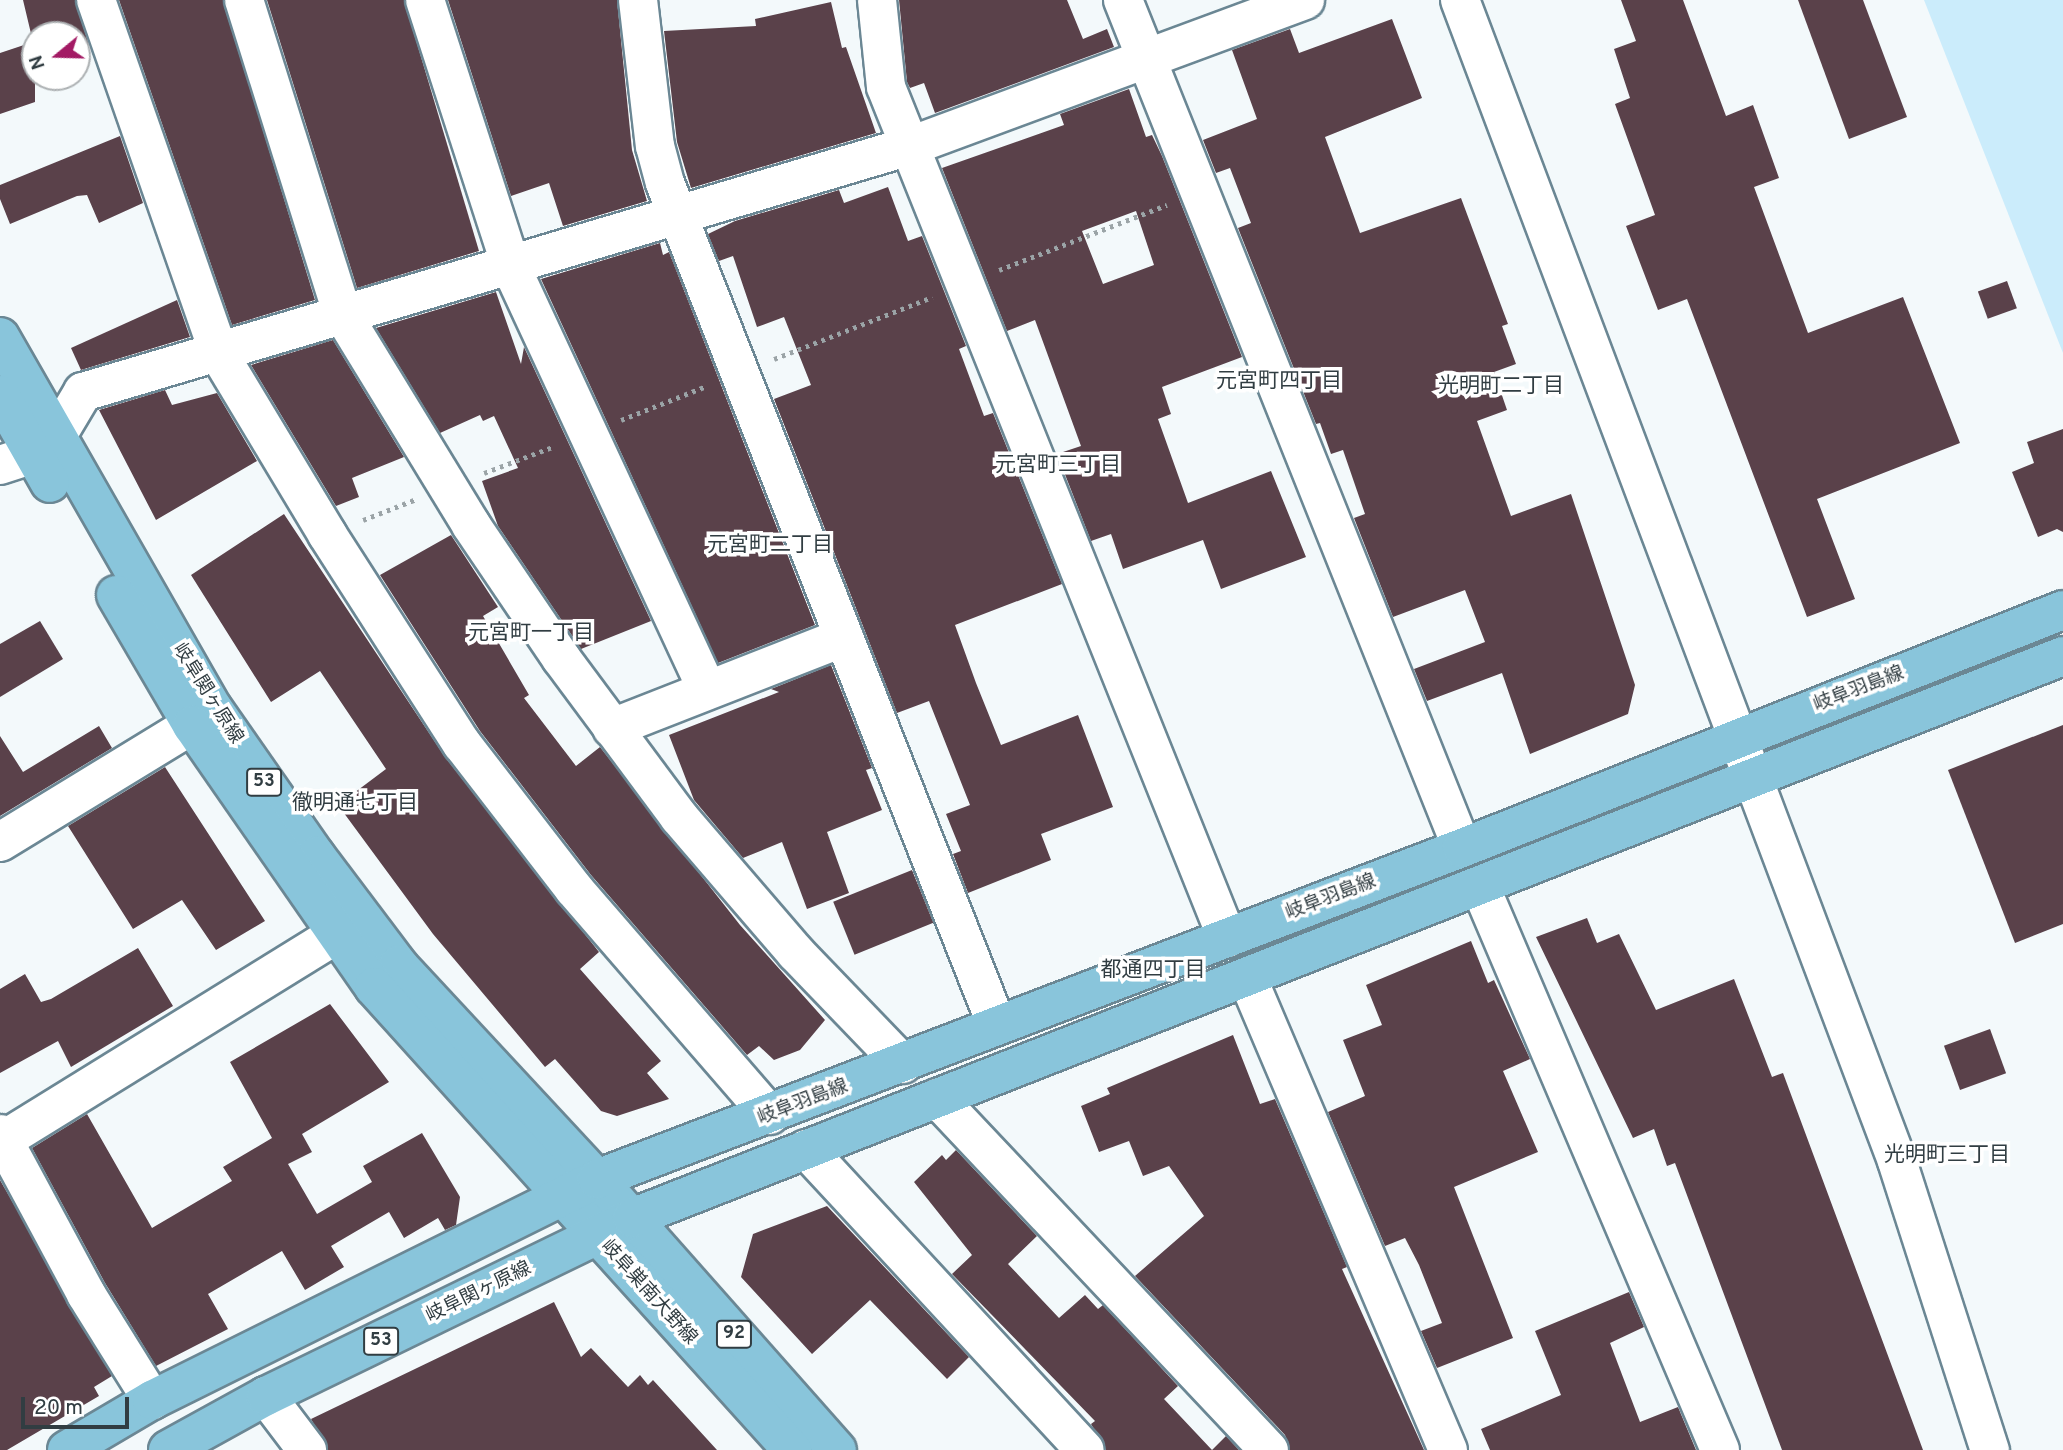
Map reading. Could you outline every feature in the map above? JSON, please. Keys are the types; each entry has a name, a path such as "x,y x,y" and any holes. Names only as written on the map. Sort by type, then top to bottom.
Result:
{"main road":[{"name":"岐阜関ヶ原線","path":"0,337 29,453 316,856 398,965 632,1218 267,1396 168,1450"},
{"name":"岐阜関ヶ原線","path":"0,395 29,453 192,725 335,935 374,987 561,1198"},
{"name":"岐阜羽島線","path":"597,1179 1462,848 2063,610"},
{"path":"632,1218 2063,656"},
{"name":"53","path":"67,1450 152,1400 597,1179"},
{"name":"岐阜巣南大野線","path":"561,1198 792,1450"},
{"name":"岐阜巣南大野線","path":"632,1218 837,1450"}],"street":[{"path":"96,0 219,354 342,558 462,744 574,889 770,1115"},
{"path":"244,0 343,315 471,525 612,728 679,817 796,953 903,1064"},
{"path":"425,0 511,267 707,690"},
{"path":"638,0 655,146 677,214 996,1026"},
{"path":"877,0 886,87 913,145 1227,937"},
{"path":"1123,0 1462,848"},
{"path":"29,453 83,392 219,354 913,145 1304,0"},
{"path":"1460,0 1897,1161 1990,1450"},
{"path":"612,728 844,637"},
{"path":"0,842 192,725"},
{"path":"1480,886 1720,1450"},
{"path":"152,1400 86,1294 1,1137 335,935"},
{"path":"1247,977 1448,1450"},
{"path":"937,1098 1269,1450"},
{"path":"806,1149 1085,1450"},
{"path":"267,1396 307,1450"}],"shaded area":[{"path":"1924,0 2063,0 2063,353"}],"building":[{"path":"23,0 75,0 82,21 28,21"},
{"path":"119,0 223,0 315,300 232,325"},
{"path":"267,0 404,0 479,251 357,288"},
{"path":"448,0 617,0 632,150 647,201 563,226 549,183 511,196"},
{"path":"899,0 1067,0 1083,39 1107,29 1114,47 935,113 924,83 910,88 907,82"},
{"path":"1621,0 1683,0 1726,116 1753,105 1779,178 1754,187 1808,333 1903,297 1960,443 1817,499 1855,599 1807,617 1687,299 1658,310 1626,226 1655,215 1615,104 1630,98 1614,49 1636,41"},
{"path":"1798,0 1863,0 1907,117 1849,139"},
{"path":"831,2 842,48 846,47 876,133 691,188 677,142 664,31 756,26 755,19"},
{"path":"1392,19 1422,98 1325,137 1360,233 1461,198 1508,324 1502,326 1516,364 1494,372 1507,410 1477,421 1511,516 1571,494 1635,685 1628,714 1530,754 1502,673 1427,701 1414,669 1485,642 1465,590 1393,617 1354,518 1365,514 1343,450 1331,454 1320,423 1316,424 1238,228 1251,223 1230,168 1216,173 1203,140 1257,119 1232,50 1290,29 1299,53"},
{"path":"21,46 21,91 35,91 35,102 0,114 0,53"},
{"path":"1129,89 1146,137 1152,135 1162,156 1242,357 1162,387 1171,414 1158,419 1188,503 1271,471 1306,557 1221,589 1203,540 1123,569 1111,534 1091,541 1057,454 1081,446 1035,320 1007,331 942,168 1064,125 1060,114","holes":["1136,211 1154,265 1103,284 1082,231"]},
{"path":"120,136 143,203 99,223 87,195 77,196 10,224 0,199 0,185"},
{"path":"888,187 908,241 922,236 966,346 959,349 984,416 993,413 1062,584 955,625 976,683 1001,745 1078,715 1113,807 1041,834 1051,860 968,893 953,854 961,851 946,814 970,805 929,701 897,713 774,399 811,385 784,317 757,327 733,256 719,261 708,234 735,221 839,190 844,203"},
{"path":"660,243 663,255 669,252 815,625 718,663 541,279"},
{"path":"2007,281 2017,308 1988,319 1978,292"},
{"path":"496,292 521,364 524,347 651,621 581,649 498,526 482,481 518,468 494,416 483,421 480,415 440,433 376,328"},
{"path":"177,300 190,337 81,370 71,348"},
{"path":"333,340 404,457 352,478 359,497 336,506 251,365"},
{"path":"165,390 172,405 217,393 257,461 156,520 99,410"},
{"path":"2063,429 2063,532 2057,529 2038,537 2012,472 2034,463 2027,442"},
{"path":"284,514 445,757 599,952 580,969 661,1061 647,1073 669,1099 617,1116 601,1111 555,1059 545,1067 433,934 338,805 386,769 320,671 271,702 191,575"},
{"path":"451,535 498,607 483,616 529,695 524,698 576,766 600,747 740,925 825,1020 800,1050 774,1060 759,1046 747,1055 591,875 480,731 380,575"},
{"path":"40,621 63,659 0,697 0,644"},
{"path":"831,665 872,768 866,770 882,810 827,832 849,893 807,909 782,842 743,858 694,800 669,735 779,692 771,689"},
{"path":"2063,725 2063,924 2015,943 1948,770"},
{"path":"99,726 112,748 0,816 0,736 23,772"},
{"path":"165,767 265,921 216,950 182,900 133,929 68,826"},
{"path":"912,870 933,923 855,955 833,902"},
{"path":"1587,918 1597,943 1619,934 1656,1010 1734,979 1772,1077 1783,1073 1923,1450 1782,1450 1675,1163 1667,1166 1654,1129 1633,1138 1536,937"},
{"path":"1471,941 1488,983 1494,980 1530,1059 1503,1071 1538,1152 1454,1187 1513,1338 1437,1368 1421,1331 1442,1323 1419,1265 1405,1238 1385,1246 1328,1112 1365,1096 1343,1040 1382,1025 1366,985"},
{"path":"138,948 173,1006 71,1067 58,1041 0,1073 0,989 25,974 41,1002 51,999"},
{"path":"330,1004 389,1082 302,1134 312,1152 288,1164 317,1214 372,1182 363,1166 422,1133 460,1197 456,1225 445,1230 438,1218 404,1238 389,1212 331,1246 344,1267 305,1290 282,1251 208,1294 228,1329 156,1366 105,1283 32,1148 87,1114 152,1228 232,1181 223,1167 272,1138 230,1062"},
{"path":"1990,1029 2006,1073 1960,1090 1944,1046"},
{"path":"1233,1035 1260,1104 1275,1099 1347,1267 1342,1269 1424,1450 1290,1450 1285,1435 1135,1276 1204,1216 1169,1166 1143,1176 1129,1141 1099,1152 1081,1106 1110,1094 1107,1088"},
{"path":"956,1150 1037,1236 1008,1264 1059,1318 1085,1295 1098,1309 1103,1305 1178,1386 1164,1399 1212,1450 1106,1450 1091,1424 1095,1421 952,1274 972,1255 914,1182 942,1155 946,1160"},
{"path":"0,1180 112,1376 94,1387 99,1396 7,1450 0,1450"},
{"path":"827,1206 969,1357 947,1379 870,1300 812,1354 741,1277 753,1234"},
{"path":"1629,1292 1644,1327 1610,1343 1640,1422 1678,1407 1696,1450 1490,1450 1481,1429 1561,1395 1535,1331"},
{"path":"554,1302 581,1357 591,1348 628,1387 640,1375 648,1385 653,1380 717,1450 328,1450 311,1419"},
{"path":"1226,1436 1239,1450 1212,1450"}],"district":[{"name":"元宮町四丁目","path":"1279,382"},
{"name":"光明町二丁目","path":"1501,387"},
{"name":"元宮町三丁目","path":"1058,466"},
{"name":"元宮町二丁目","path":"770,546"},
{"name":"元宮町一丁目","path":"531,634"},
{"name":"徹明通七丁目","path":"355,804"},
{"name":"都通四丁目","path":"1153,971"},
{"name":"光明町三丁目","path":"1947,1156"}]}
